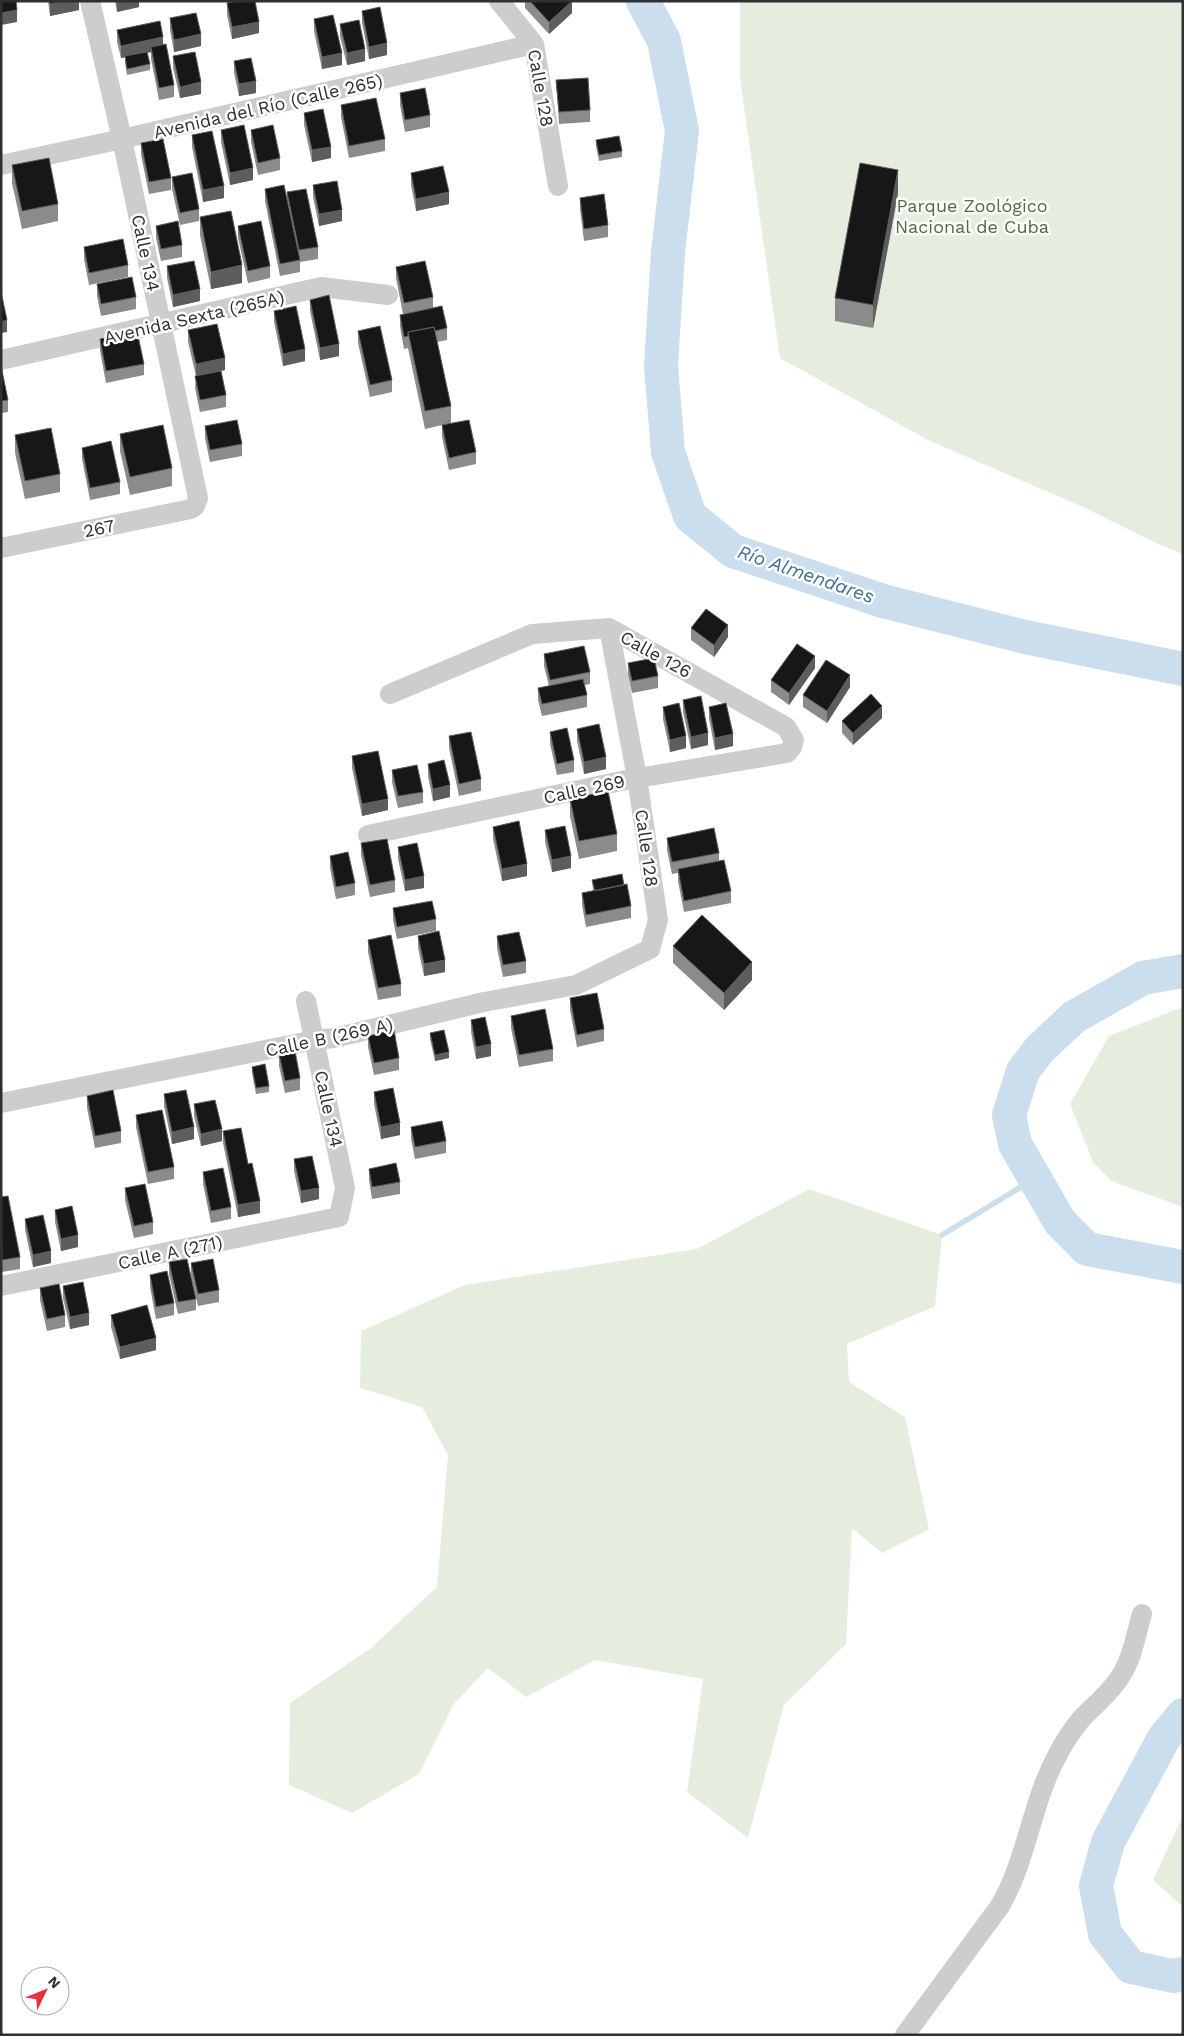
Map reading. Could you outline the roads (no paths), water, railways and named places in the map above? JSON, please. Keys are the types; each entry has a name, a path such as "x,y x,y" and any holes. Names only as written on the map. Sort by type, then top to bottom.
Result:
{"street":[{"name":"Calle 134","path":"90,1 122,139 198,498 195,506"},
{"name":"Calle 128","path":"499,1 534,44 558,186"},
{"name":"Avenida del Río (Calle 265)","path":"1,165 534,44"},
{"name":"Avenida Sexta (265A)","path":"1,360 321,288 388,295"},
{"name":"267","path":"1,548 191,509 195,506"},
{"name":"Calle 128","path":"609,628 637,778 658,920 650,949"},
{"name":"Calle 126","path":"390,694 532,634 609,628 786,727 794,740"},
{"name":"Calle 269","path":"368,835 637,778 787,754 794,740"},
{"name":"Calle B (269 A)","path":"1,1103 315,1040 334,1038 484,1002 576,985 650,949"},
{"name":"Calle 134","path":"306,1001 345,1188 339,1217"},
{"name":"Calle A (271)","path":"1,1286 339,1217"},
{"path":"906,2035 1000,1906 1010,1889 1042,1788 1056,1757 1068,1735 1115,1684 1123,1672 1131,1655 1142,1614"}],"waterway":[{"name":"Río Almendares","path":"643,1 664,41 682,131 668,252 661,366 668,452 690,516 733,551 883,601 1025,637 1183,669"},
{"name":"Río Almendares","path":"1183,971 1143,978 1074,1017 1039,1050 1023,1071 1009,1115 1015,1144 1060,1222 1087,1249 1183,1267"},
{"path":"942,1235 1034,1179"},
{"name":"Río Almendares","path":"1183,1715 1164,1738 1108,1842 1096,1886 1105,1934 1131,1967 1173,1976 1183,1974"}],"park label":[{"name":"Parque Zoológico Nacional de Cuba","path":"972,215"}]}
